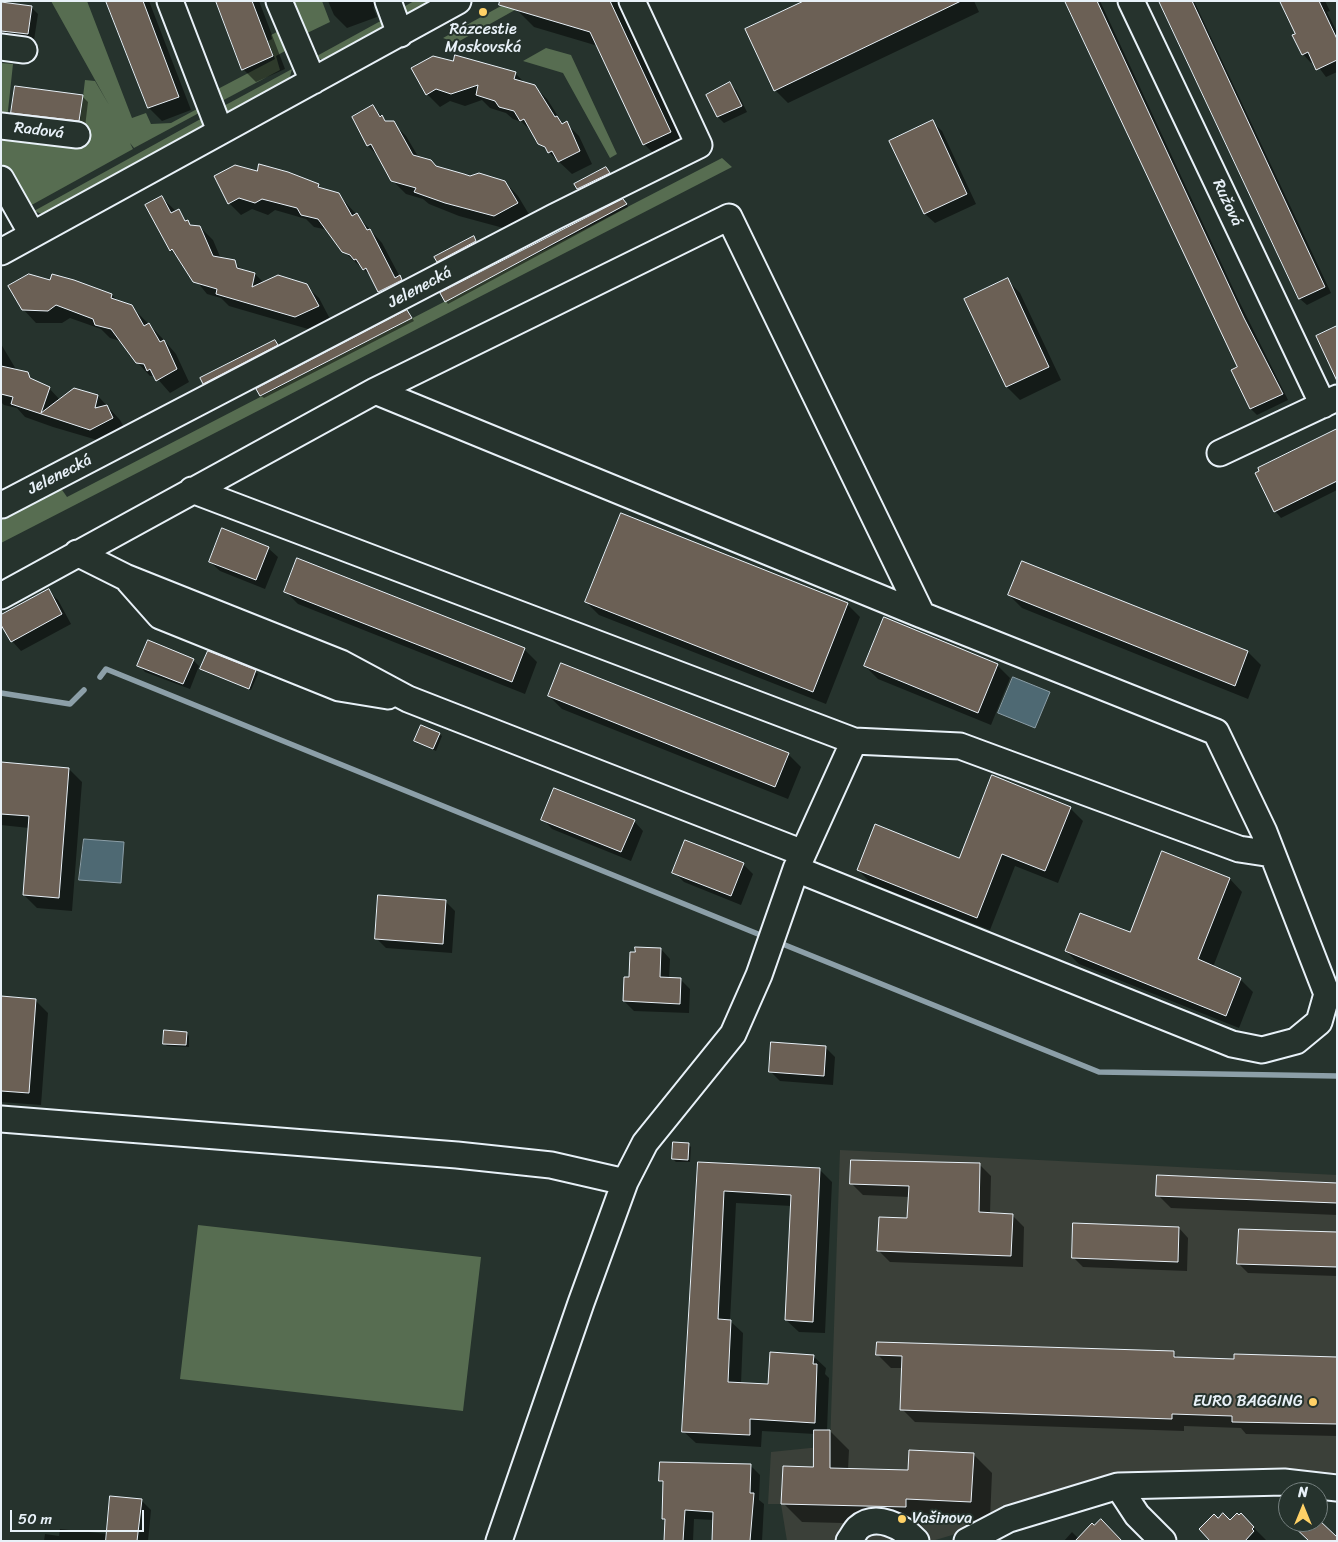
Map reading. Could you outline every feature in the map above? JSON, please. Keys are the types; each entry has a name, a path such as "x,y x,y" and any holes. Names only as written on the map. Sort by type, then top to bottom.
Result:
{"street":[{"path":"170,1 220,131"},
{"path":"280,1 313,81"},
{"path":"388,1 400,34"},
{"path":"1,252 458,1"},
{"name":"Jelenecká","path":"2,504 554,217 699,145 632,1"},
{"name":"Ružová","path":"1131,1 1330,402"},
{"name":"Radová","path":"1,126 78,136"},
{"path":"1,179 32,234"},
{"path":"1,596 375,391 729,217 922,615"},
{"path":"77,553 125,577 341,663 408,699 800,861 1232,1044 1262,1050 1296,1042 1319,1022 1327,994 1272,854 1216,732 922,615 375,391"},
{"path":"1220,453 1330,402"},
{"path":"192,490 854,742 960,746 1239,849 1272,854"},
{"path":"499,1541 625,1182 645,1144 733,1034 759,975 800,861 854,742"},
{"path":"1,1119 457,1155 551,1166 625,1182"},
{"path":"967,1541 1009,1519 1118,1486 1284,1482 1337,1488"},
{"path":"1118,1486 1137,1515 1163,1541"},
{"path":"849,1541 859,1527 868,1522 877,1521 898,1526 916,1541"}],"shaded area":[{"path":"840,1150 1337,1175 1337,1488 1328,1488 1328,1482 1278,1482 1278,1487 1118,1486 932,1541 787,1541 781,1504 768,1504 771,1452 830,1446"}],"green space":[{"path":"51,1 87,1 132,118 146,113 151,124 171,123 197,109 199,113 134,148 130,143 133,149 28,207 1,162 1,138 77,146 85,80 95,81 109,105"},
{"path":"290,1 322,1 330,22 303,35"},
{"path":"414,1 435,1 411,16 403,15 400,9"},
{"path":"510,1 531,1 456,43 443,38"},
{"path":"386,18 385,30 329,62 315,57"},
{"path":"277,32 285,51 276,56 280,70 220,102 214,91 275,59 268,41 272,39 271,35"},
{"path":"546,48 571,55 617,154 610,158 563,73 523,61"},
{"path":"1,63 13,64 7,120 1,119"},
{"path":"292,69 288,84 232,113 220,108"},
{"path":"206,116 203,130 47,216 34,211"},
{"path":"722,158 732,167 1,543 1,516 60,487 67,497"},
{"path":"198,1225 481,1257 463,1411 180,1379"}],"water":[{"path":"1013,677 1050,692 1035,728 998,713"},
{"path":"84,839 124,842 121,883 79,880"}],"building":[{"path":"106,1 143,1 179,97 148,108"},
{"path":"216,1 252,1 273,56 242,70"},
{"path":"500,1 610,1 671,132 643,145 590,32 499,5"},
{"path":"804,1 961,1 774,91 745,29"},
{"path":"1065,1 1097,1 1244,318 1283,394 1250,409 1231,370 1237,367"},
{"path":"1159,1 1192,1 1325,287 1299,299"},
{"path":"1280,1 1319,1 1337,39 1337,60 1316,70 1308,52 1302,55 1292,35 1295,34"},
{"path":"1,2 32,6 28,34 1,31"},
{"path":"455,55 516,72 514,79 535,85 555,117 557,116 562,124 567,121 580,151 558,162 552,151 548,153 545,147 538,144 524,119 520,121 514,111 499,107 495,101 476,95 478,85 451,94 436,89 426,95 411,68 433,56 453,61"},
{"path":"730,82 742,106 717,117 706,95"},
{"path":"15,86 83,95 79,121 11,113"},
{"path":"373,105 380,117 382,115 385,121 394,121 413,155 431,160 436,166 470,176 479,173 505,181 518,203 494,216 445,203 414,192 416,188 391,181 371,144 367,146 352,117"},
{"path":"933,120 967,194 924,214 889,141"},
{"path":"259,164 288,172 319,184 318,187 339,193 352,216 357,213 367,230 370,229 395,278 400,275 402,280 378,292 366,268 363,270 356,259 354,260 350,255 342,252 318,219 301,215 297,208 262,199 255,203 239,198 228,204 214,176 235,165 257,171"},
{"path":"606,167 610,173 577,189 574,184"},
{"path":"162,196 171,213 179,209 185,221 188,220 190,225 200,226 213,256 235,260 237,268 255,273 252,287 278,275 307,284 319,306 295,317 216,294 217,289 193,282 172,249 170,251 145,205"},
{"path":"623,199 627,204 445,302 440,293"},
{"path":"474,236 476,241 437,262 434,257"},
{"path":"29,274 50,280 52,274 74,280 112,294 111,298 132,305 144,326 149,323 160,342 164,340 177,369 156,381 150,369 147,371 144,364 136,363 111,329 95,325 93,319 56,305 48,311 22,310 8,286"},
{"path":"1008,278 1049,367 1006,387 964,299"},
{"path":"407,310 412,318 260,396 256,389"},
{"path":"1337,326 1337,381 1316,336"},
{"path":"275,340 278,345 203,384 200,378"},
{"path":"1,366 28,372 30,378 50,387 41,413 74,388 98,395 95,408 107,405 113,418 90,430 11,404 13,397 1,394"},
{"path":"1337,429 1337,481 1274,512 1255,473 1259,471 1258,468"},
{"path":"621,513 848,603 813,692 585,602"},
{"path":"222,528 269,547 256,580 209,562"},
{"path":"297,558 525,648 512,682 284,592"},
{"path":"1022,561 1248,651 1235,686 1008,595"},
{"path":"49,589 62,614 11,642 1,625 1,615"},
{"path":"884,617 998,664 978,713 864,666"},
{"path":"148,640 194,659 183,684 137,666"},
{"path":"208,651 256,670 249,689 200,669"},
{"path":"561,663 789,753 775,787 548,696"},
{"path":"421,725 440,733 433,749 414,741"},
{"path":"1,762 69,768 59,898 23,895 29,816 1,814"},
{"path":"992,775 1071,807 1045,871 1002,854 977,918 857,870 875,824 959,858"},
{"path":"554,788 635,820 621,852 541,820"},
{"path":"685,840 744,863 731,896 672,873"},
{"path":"1162,851 1230,878 1198,959 1241,978 1226,1016 1065,951 1080,913 1130,932"},
{"path":"378,895 446,900 443,944 375,939"},
{"path":"635,947 661,948 660,977 681,978 680,1004 623,1001 624,977 629,977 630,952 635,952"},
{"path":"1,996 36,999 29,1093 1,1091"},
{"path":"164,1030 187,1032 186,1045 163,1044"},
{"path":"771,1042 826,1046 824,1076 769,1072"},
{"path":"673,1142 689,1143 688,1160 672,1159"},
{"path":"851,1160 980,1163 979,1212 1013,1214 1011,1256 877,1251 879,1217 907,1218 909,1186 850,1184"},
{"path":"698,1162 820,1168 813,1322 785,1320 791,1195 724,1191 718,1319 731,1320 728,1382 768,1384 770,1352 814,1355 813,1364 817,1364 815,1423 750,1419 750,1435 682,1432"},
{"path":"1157,1175 1337,1183 1337,1203 1156,1196"},
{"path":"1073,1223 1179,1227 1178,1262 1072,1258"},
{"path":"1239,1229 1337,1232 1337,1267 1237,1264"},
{"path":"877,1342 1174,1351 1174,1357 1234,1359 1234,1354 1337,1357 1337,1424 1232,1422 1232,1416 1172,1414 1172,1419 900,1410 902,1356 876,1355"},
{"path":"814,1430 830,1430 830,1468 908,1470 909,1450 974,1453 971,1502 906,1499 906,1507 781,1504 783,1466 813,1467"},
{"path":"660,1462 751,1464 750,1493 754,1493 750,1541 712,1541 713,1512 685,1510 683,1541 664,1541 665,1519 662,1519 663,1481 659,1481"},
{"path":"110,1496 142,1499 137,1541 106,1541"},
{"path":"1223,1513 1230,1520 1237,1513 1239,1515 1241,1513 1254,1527 1252,1529 1254,1531 1245,1541 1210,1541 1199,1529 1214,1514 1218,1518"},
{"path":"1101,1519 1122,1541 1075,1541 1092,1523 1094,1525"},
{"path":"1328,1528 1337,1537 1337,1541 1309,1541 1300,1532 1328,1532"}],"waterway":[{"path":"100,677 106,669 758,934"},
{"path":"1,693 70,704 84,690"},
{"path":"785,945 1099,1072 1337,1076"}],"place":[{"name":"Rázcestie Moskovská","path":"483,12"},
{"name":"EURO BAGGING","path":"1313,1402"},
{"name":"Vašinova","path":"902,1519"}]}
